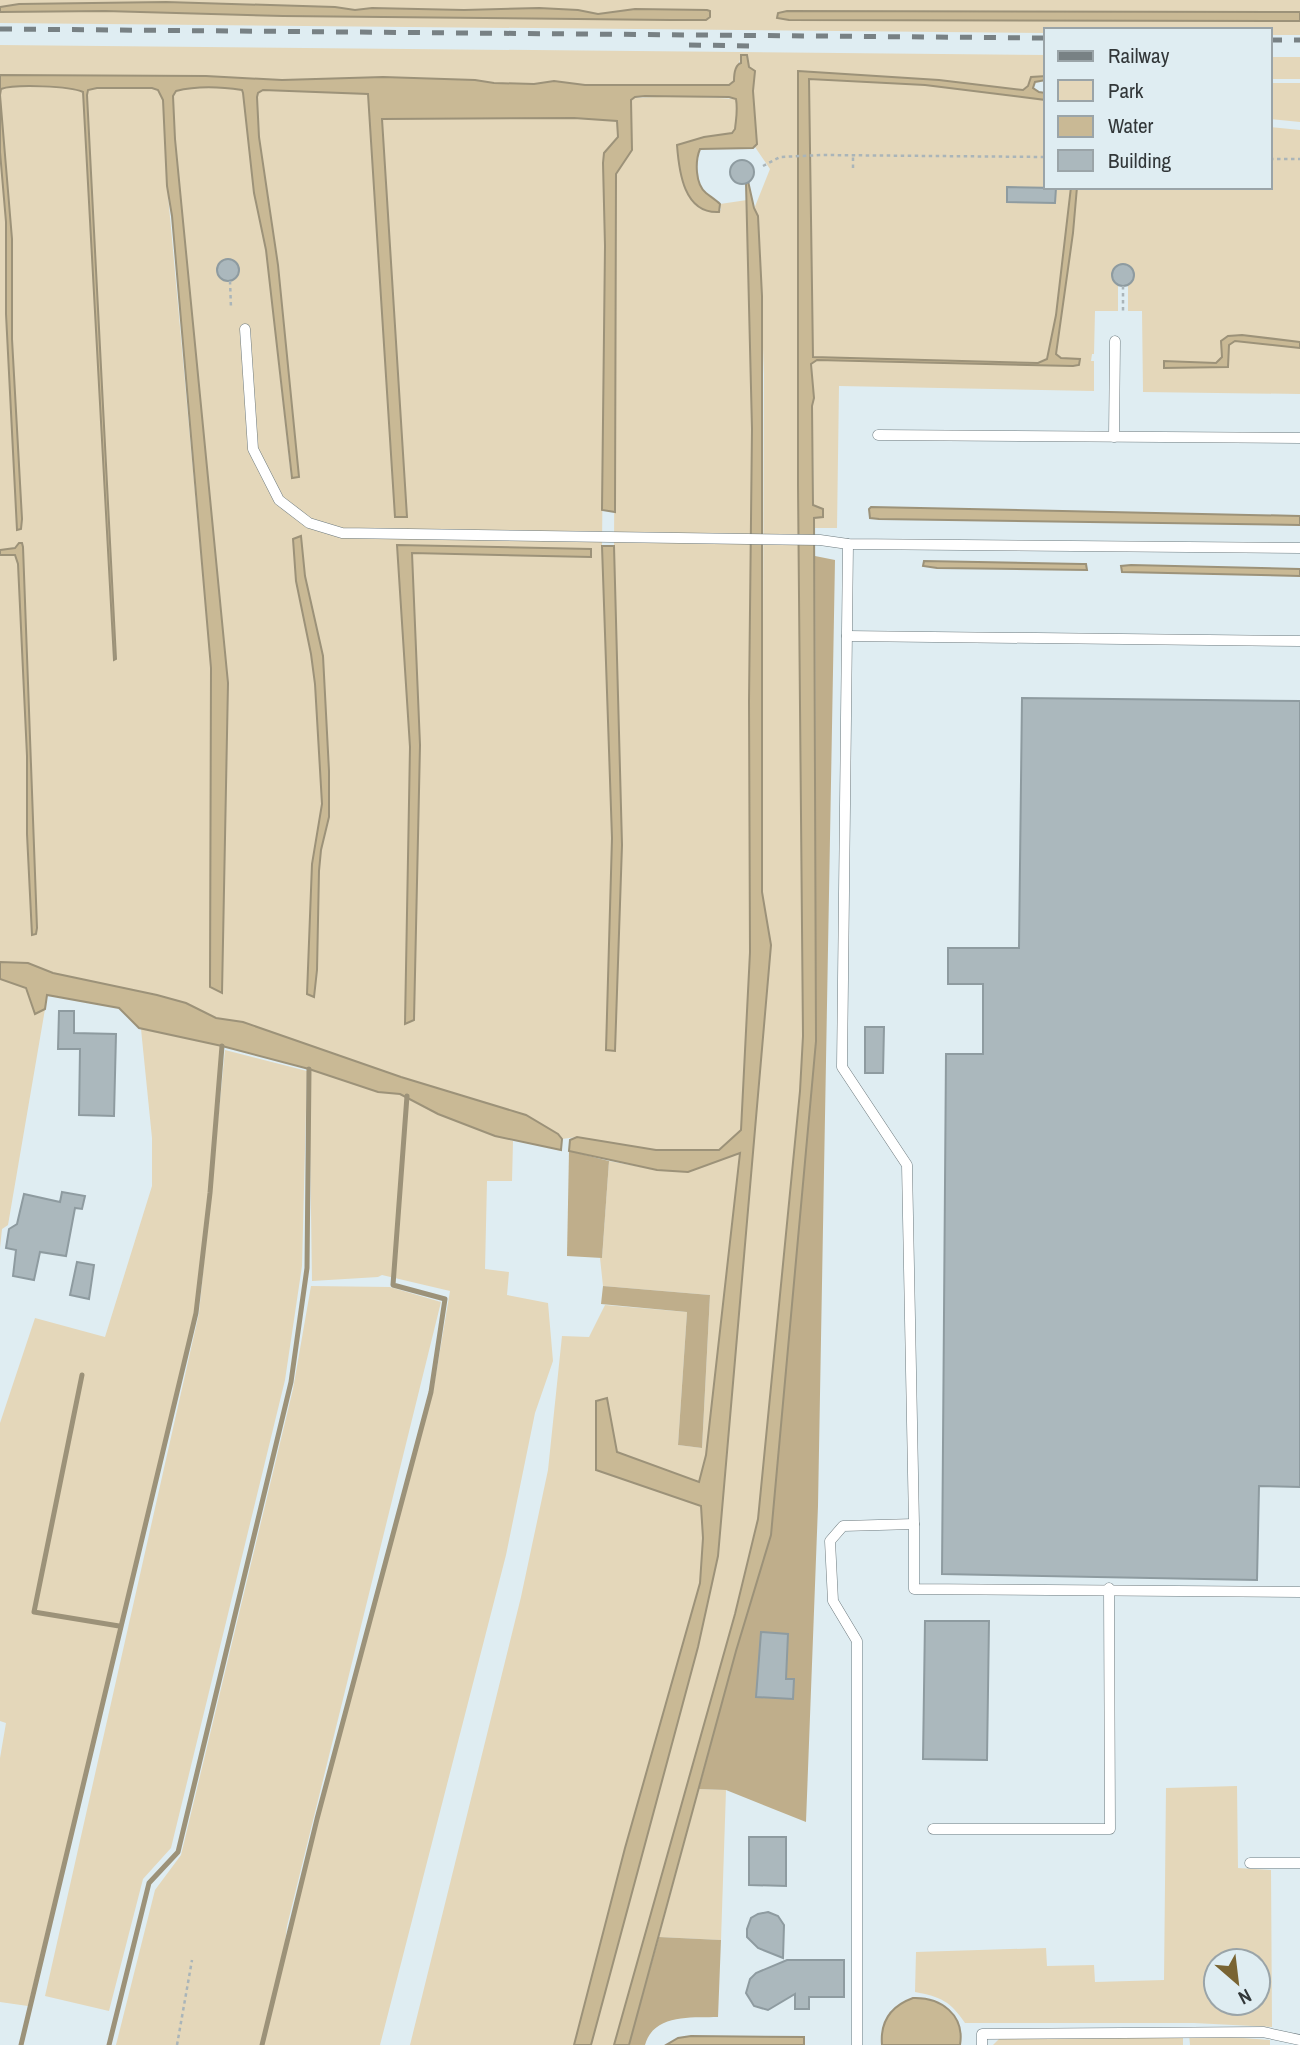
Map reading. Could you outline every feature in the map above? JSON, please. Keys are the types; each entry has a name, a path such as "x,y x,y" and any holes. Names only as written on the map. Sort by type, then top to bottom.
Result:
{"lane":[{"path":"245,329 253,449 279,500 309,523 342,533 820,540 848,544 1300,548"},
{"path":"1114,437 1115,341"},
{"path":"878,435 1300,438"},
{"path":"848,544 842,1067 907,1165 914,1588 1300,1592"},
{"path":"847,636 1300,641"},
{"path":"858,2045 857,1641 833,1601 830,1541 843,1526 914,1524"},
{"path":"933,1829 1110,1829 1110,1588"},
{"path":"1250,1863 1300,1863"},
{"path":"982,2045 982,2034 1262,2032 1300,2040"}],"path":[{"path":"763,166 780,157 821,155 1044,157"},
{"path":"853,155 853,168"},
{"path":"1272,159 1300,159"},
{"path":"230,281 231,308"},
{"path":"1123,286 1123,311"},
{"path":"177,2045 192,1960"}],"green space":[{"path":"0,0 1300,0 1300,35 1272,35 1272,28 1044,28 1044,33 0,23"},
{"path":"0,45 1044,55 1044,76 1031,77 1028,86 1023,90 939,80 798,72 803,1036 800,1091 758,1519 735,1614 614,2045 591,2045 698,1647 718,1556 771,945 762,892 764,374 758,216 754,209 770,169 755,147 755,76 746,55 741,56 734,80 729,85 585,85 554,81 534,84 383,77 282,80 206,76 0,75"},
{"path":"1272,57 1300,57 1300,79 1272,79"},
{"path":"809,79 925,85 1044,100 1044,189 1071,189 1056,315 1047,359 1038,363 813,357"},
{"path":"1272,83 1300,83 1300,122 1272,119"},
{"path":"70,87 83,92 114,660 87,95 88,90 97,88 152,88 158,90 163,100 168,195 211,668 210,987 222,992 228,683 173,96 176,91 200,88 234,89 242,90 243,93 254,193 266,250 291,477 298,477 279,277 259,137 257,97 263,90 368,93 395,517 406,517 382,119 574,118 617,121 618,137 604,153 603,163 605,246 602,546 612,838 606,1049 615,1051 622,845 614,546 616,174 632,150 632,98 682,96 736,99 738,115 735,119 736,129 732,133 677,145 714,213 721,210 720,204 747,200 752,429 750,952 741,1130 719,1150 656,1150 577,1137 562,1139 558,1134 244,1022 216,1018 186,1003 53,973 28,963 0,962 0,555 12,554 17,558 17,547 0,550 0,152 6,222 6,314 17,530 21,529 22,519 12,339 12,239 1,89","holes":["397,546 591,550 591,557 411,553 414,1020 405,1023 410,747"]},
{"path":"1272,127 1300,130 1300,394 1143,392 1142,311 1128,311 1128,285 1118,285 1118,311 1095,311 1094,354 1091,361 1094,361 1094,391 839,386 837,528 814,528 812,362 1073,366 1070,359 1056,354 1077,189 1272,189"},
{"path":"0,979 26,988 35,1013 45,1009 8,1225 2,1229 0,1248"},
{"path":"141,1029 222,1046 203,1251 195,1313 179,1385 28,2006 0,2002 0,1758 6,1723 0,1721 0,1423 35,1318 105,1337 152,1186 152,1138"},
{"path":"225,1050 307,1071 302,1266 285,1380 171,1848 143,1879 109,2011 45,1996 199,1313"},
{"path":"309,1069 378,1092 407,1096 438,1114 513,1141 512,1181 487,1181 485,1269 509,1272 507,1295 548,1303 553,1361 535,1413 506,1555 380,2045 116,2045 155,1890 181,1855 293,1389 311,1286 390,1287 441,1302 287,1926 281,1975 317,1819 395,1523 433,1392 450,1291 382,1275 312,1281"},
{"path":"740,1152 706,1455 699,1482 703,1538 700,1583 625,1848 574,2045 410,2045 521,1597 548,1470 562,1336 589,1337 605,1305 687,1312 678,1445 702,1448 710,1295 603,1286 600,1258 609,1161 657,1170 688,1172"},
{"path":"1237,1786 1238,1868 1271,1870 1271,1947 1202,1947 1202,2017 1272,2017 1272,2027 1194,2023 965,2023 944,2001 915,1992 916,1952 1046,1948 1047,1966 1094,1965 1095,1982 1164,1980 1166,1788"},
{"path":"699,1789 726,1790 721,1940 659,1937"},
{"path":"1189,2034 1270,2040 1270,2045 1190,2045"},
{"path":"1000,2038 1183,2038 1183,2045 993,2045"}],"shaded area":[{"path":"815,556 835,560 818,1506 806,1822 726,1790 699,1789 771,1534 816,1041"},
{"path":"569,1151 609,1161 602,1258 567,1256"},
{"path":"603,1286 710,1295 702,1448 678,1445 687,1312 601,1304"},
{"path":"659,1937 721,1940 718,2017 665,2022 650,2035 645,2045 629,2045"}],"water":[{"path":"166,2 335,7 355,10 539,8 598,14 635,9 707,10 710,11 710,17 706,20 670,20 283,16 105,11 0,12 0,7 19,4"},
{"path":"1300,12 1300,21 777,18 778,13"},
{"path":"741,55 747,55 749,67 755,71 753,91 757,144 753,148 700,149 698,154 697,172 700,184 706,193 720,204 719,212 707,211 691,199 682,179 677,145 732,133 735,129 736,99 645,96 631,100 632,150 616,174 615,512 602,510 605,246 603,163 604,153 618,137 617,121 574,118 382,119 407,517 395,517 368,94 263,90 257,97 259,137 278,265 299,477 292,478 266,250 254,193 243,93 242,90 234,89 200,88 176,91 173,96 228,683 222,993 210,987 211,668 172,216 167,186 163,100 158,90 152,88 97,88 88,90 87,95 114,660 83,92 30,86 1,89 0,95 0,75 206,76 282,80 383,77 534,84 554,81 585,85 729,85 734,81"},
{"path":"798,71 939,80 1023,90 1028,86 1031,77 1044,76 1044,80 1035,82 1033,88 1044,93 1044,100 925,85 809,79 813,357 1038,363 1047,359 1056,315 1071,189 1077,189 1056,354 1061,358 1080,359 1079,365 1073,366 817,360 811,364 814,398 813,505 823,509 823,517 814,518 816,1041 771,1535 736,1651 629,2045 614,2045 735,1614 758,1519 800,1091 803,1036 798,485"},
{"path":"0,95 12,239 12,339 22,519 21,529 17,530 6,314 6,222 0,152"},
{"path":"748,181 758,216 762,296 762,892 771,945 718,1556 698,1647 591,2045 574,2045 625,1848 700,1583 703,1538 701,1506 596,1470 596,1401 607,1398 617,1452 699,1482 706,1455 740,1153 688,1172 657,1170 569,1151 570,1140 577,1137 656,1150 719,1150 741,1130 750,952 752,429"},
{"path":"1242,335 1300,342 1300,348 1235,341 1229,345 1228,367 1164,368 1164,361 1216,363 1222,357 1221,341 1228,336"},
{"path":"871,507 1300,516 1300,525 879,519 870,518"},
{"path":"301,536 305,576 323,656 329,771 329,817 319,871 314,997 307,994 312,864 322,804 315,684 296,581 293,539"},
{"path":"22,543 23,547 37,928 36,934 32,935 18,564 15,555 0,555 0,550 15,548"},
{"path":"397,545 591,549 591,557 412,553 420,745 414,1020 405,1024 410,747"},
{"path":"602,546 614,546 622,845 615,1051 606,1050 612,838"},
{"path":"924,561 1086,564 1087,570 937,568 923,566"},
{"path":"1121,566 1300,569 1300,576 1122,572"},
{"path":"0,962 28,963 53,973 186,1003 216,1018 243,1022 401,1077 526,1115 558,1134 562,1139 561,1150 495,1136 438,1114 400,1094 378,1092 309,1069 139,1028 119,1008 47,995 45,1009 35,1014 26,988 0,979"},
{"path":"913,1998 933,2001 949,2010 959,2025 960,2045 882,2045 883,2029 888,2016 899,2005"},
{"path":"804,2037 804,2045 666,2045 678,2038"}],"building":[{"path":"742,160 750,164 754,172 750,180 742,184 734,180 730,172 734,164"},
{"path":"1007,187 1056,189 1055,203 1007,202"},
{"path":"228,259 236,262 239,270 236,278 228,281 220,278 217,270 220,262"},
{"path":"1123,264 1131,267 1134,275 1131,283 1123,286 1115,283 1112,275 1115,267"},
{"path":"1022,698 1300,701 1300,1487 1259,1486 1257,1580 942,1574 946,1054 983,1054 983,984 948,984 948,948 1019,948"},
{"path":"59,1011 74,1011 74,1033 116,1034 114,1116 79,1115 80,1049 58,1049"},
{"path":"865,1027 884,1027 883,1073 865,1073"},
{"path":"62,1192 85,1196 82,1209 75,1208 66,1256 40,1252 34,1280 13,1276 16,1250 6,1248 9,1229 17,1224 24,1194 60,1202"},
{"path":"77,1262 94,1265 89,1299 70,1295"},
{"path":"925,1621 989,1621 987,1760 923,1759"},
{"path":"761,1632 788,1634 786,1679 794,1679 793,1699 756,1697"},
{"path":"749,1837 786,1837 786,1886 749,1885"},
{"path":"768,1912 778,1916 784,1925 783,1958 758,1948 747,1937 751,1918"},
{"path":"787,1960 844,1960 844,1997 809,1997 809,2009 795,2009 795,1994 768,2010 754,2006 746,1993 750,1979 756,1973"}],"waterway":[{"path":"21,2045 196,1313 210,1193 222,1046"},
{"path":"109,2045 149,1883 178,1852 291,1382 307,1268 309,1069"},
{"path":"262,2045 317,1819 431,1392 445,1299 393,1285 407,1096"},
{"path":"82,1375 34,1612 119,1626"}],"railway":[{"path":"0,29 1044,38"},
{"path":"1272,40 1300,40"},
{"path":"689,45 756,46"}]}
